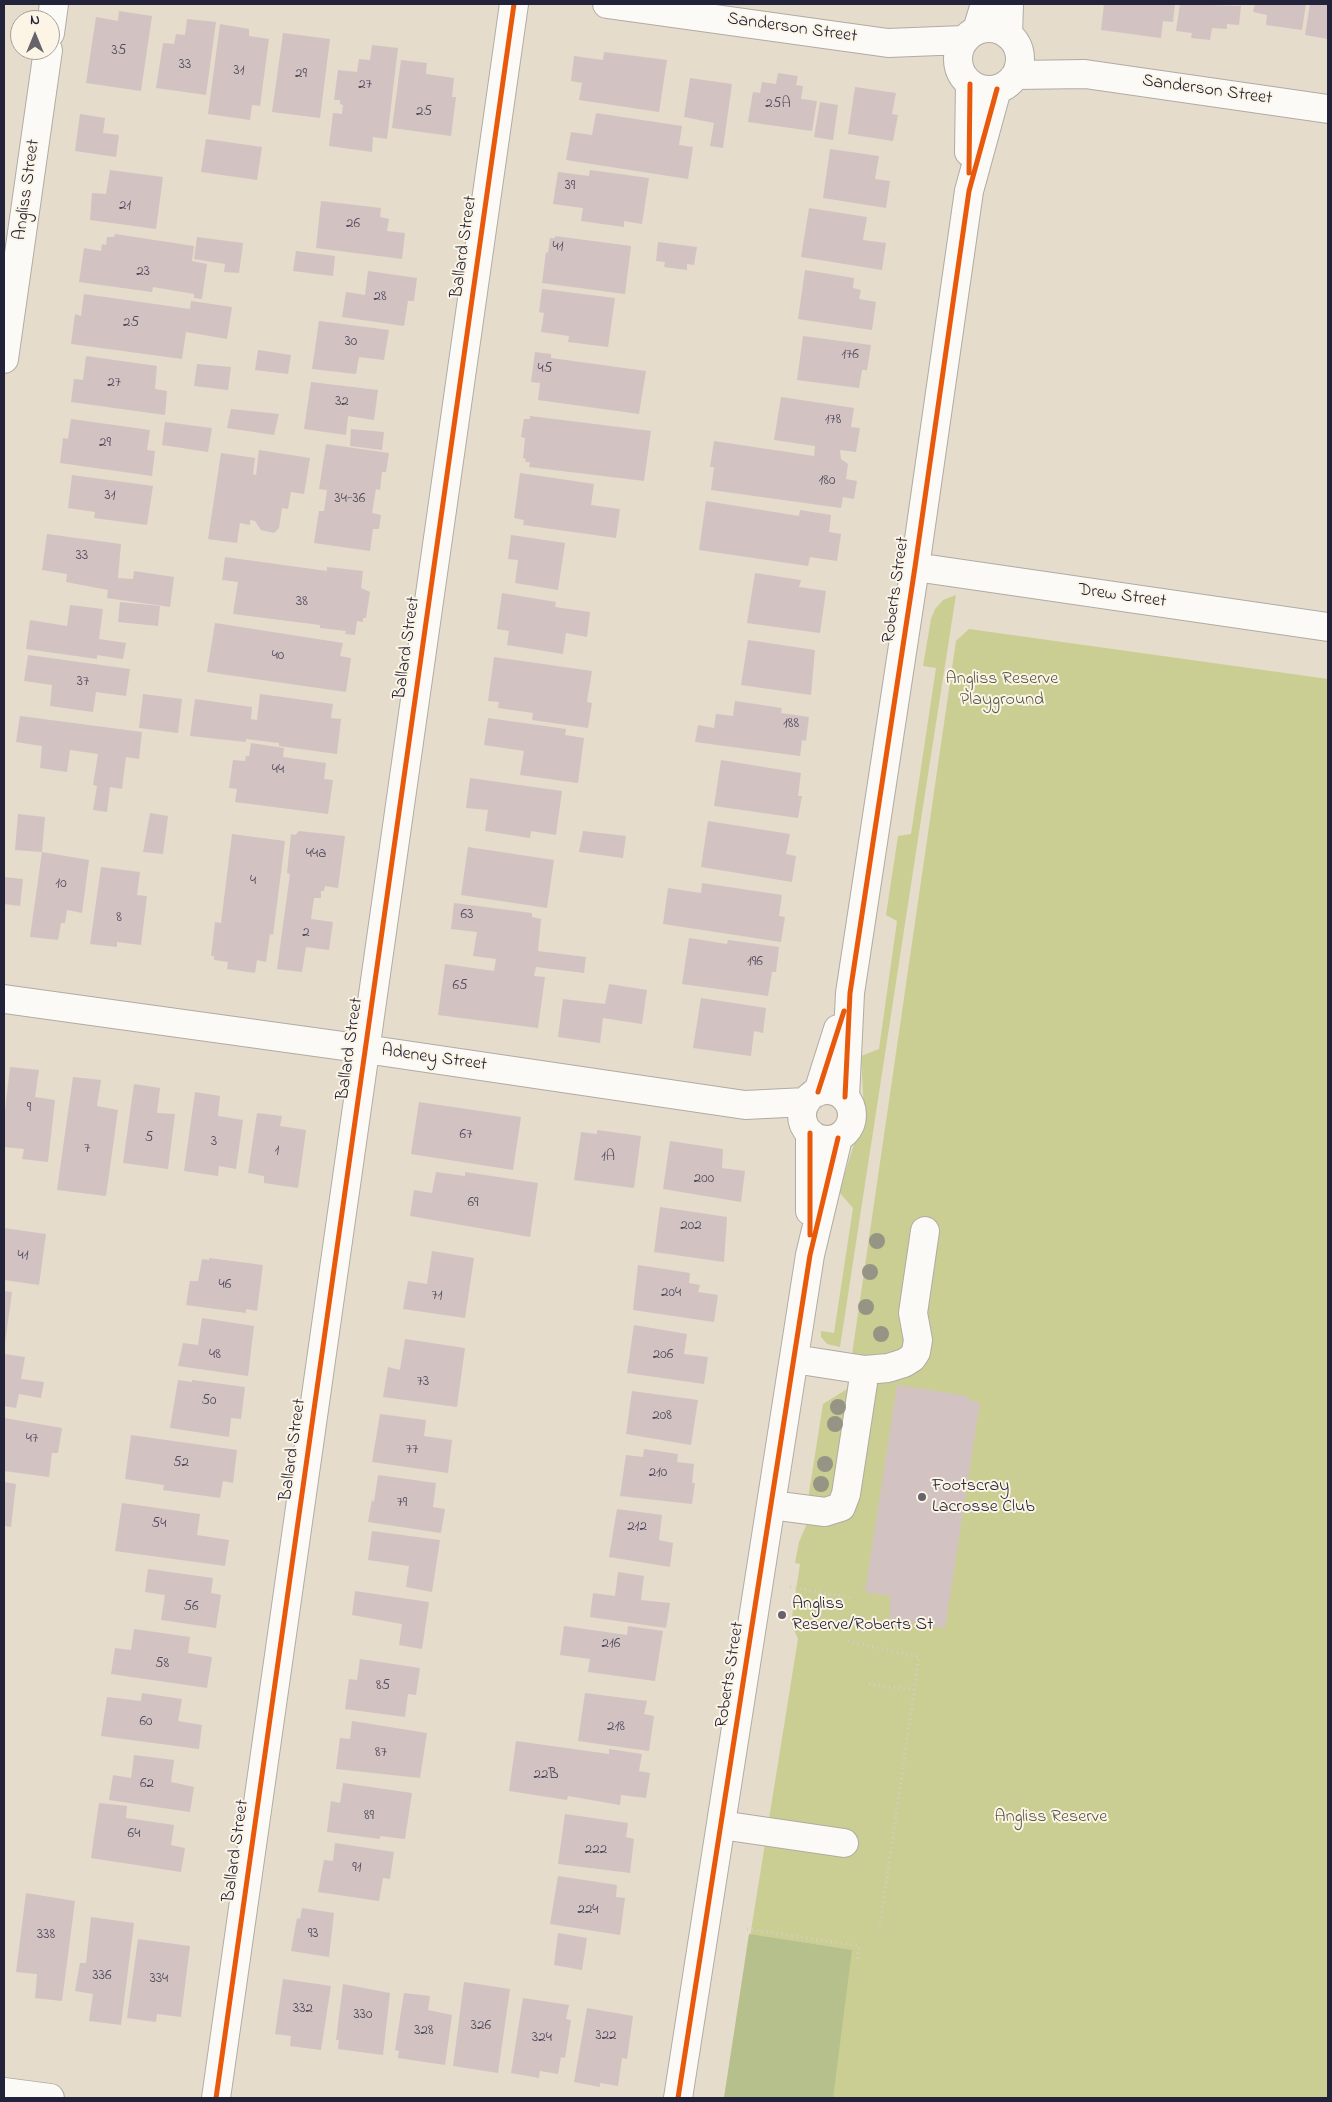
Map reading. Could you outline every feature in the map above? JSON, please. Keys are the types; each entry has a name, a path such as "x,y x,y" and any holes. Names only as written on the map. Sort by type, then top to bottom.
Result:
{"street":[{"name":"Ballard Street","path":"216,2098 514,4"},
{"name":"Sanderson Street","path":"607,4 968,55"},
{"name":"Roberts Street","path":"845,1097 850,993 915,567 969,191 968,55 985,4"},
{"name":"Roberts Street","path":"969,191 1010,63 1009,4"},
{"path":"994,29 1010,63 987,90 968,55 994,29"},
{"name":"Angliss Street","path":"4,359 47,60"},
{"name":"Sanderson Street","path":"1010,63 1328,109"},
{"name":"Drew Street","path":"915,567 1328,627"},
{"name":"Roberts Street","path":"810,1255 810,1114 850,993"},
{"name":"Adeney Street","path":"4,1000 365,1049 810,1114"},
{"path":"832,1091 845,1097 852,1111 852,1119 845,1134 838,1138 823,1140 810,1114 832,1091"},
{"name":"Roberts Street","path":"678,2098 810,1255 838,1138"},
{"path":"794,1359 865,1370 888,1368 904,1363 912,1358 916,1352 918,1340 913,1313 925,1231"},
{"path":"771,1505 825,1512 841,1507 846,1494 865,1370"},
{"path":"721,1825 844,1843"},
{"path":"4,2092 50,2098"}],"path":[{"path":"787,1586 854,1598"},
{"path":"848,1641 919,1657 879,1931"},
{"path":"869,1684 914,1690"},
{"path":"747,1929 859,1946 857,1962"}],"green space":[{"path":"956,595 840,1347 827,1344 821,1337 821,1331 834,1333 853,1208 839,1192 864,1112 861,1056 879,1049 897,921 886,915 898,836 911,834 936,668 923,666 931,619 935,609 943,600"},
{"name":"Angliss Reserve","path":"969,629 1328,679 1328,2098 724,2098 798,1639 791,1623 800,1564 795,1563 799,1542 808,1521 808,1499 823,1404 847,1389 956,641"},
{"path":"749,1934 852,1950 833,2098 724,2098"}],"building":[{"path":"1104,4 1175,4 1173,22 1163,21 1161,38 1101,30"},
{"path":"1180,4 1241,6 1239,25 1227,24 1227,29 1212,28 1210,40 1191,38 1192,33 1176,31"},
{"path":"1255,4 1306,4 1302,30 1266,25 1267,15 1253,12"},
{"path":"1310,4 1328,4 1328,39 1305,35"},
{"path":"119,11 152,16 141,91 86,83 96,17 118,21"},
{"path":"187,19 216,22 206,95 156,88 163,43 174,44 176,34 185,35"},
{"path":"220,24 249,29 249,36 269,39 260,106 252,105 250,120 208,114"},
{"path":"283,33 330,39 320,118 272,112"},
{"path":"372,45 398,48 387,139 373,137 372,152 329,146 333,113 342,114 343,105 340,104 340,100 334,100 338,70 357,72 359,59 370,60"},
{"path":"604,52 667,60 659,112 579,100 582,83 571,81 574,56 603,60"},
{"path":"401,60 427,63 426,74 454,78 452,97 456,97 451,136 392,128"},
{"path":"778,73 798,76 796,85 803,86 801,99 817,101 812,131 748,122 753,92 760,93 762,82 776,84"},
{"path":"690,78 732,84 723,148 710,146 714,123 684,117"},
{"path":"855,87 896,93 892,114 898,115 893,141 848,134"},
{"path":"820,102 838,105 833,140 814,137"},
{"path":"596,113 682,126 679,145 693,147 688,179 566,160 571,132 592,135"},
{"path":"80,114 105,118 103,133 119,135 116,157 75,151"},
{"path":"206,139 262,147 257,180 201,172"},
{"path":"830,149 879,156 875,179 890,181 886,208 823,198"},
{"path":"110,170 163,177 156,229 90,220 92,193 106,194"},
{"path":"590,170 649,178 642,224 624,221 624,227 581,221 583,208 553,204 558,172 589,176"},
{"path":"321,201 381,208 380,217 389,219 387,231 405,233 402,259 316,248"},
{"path":"809,208 867,217 863,240 886,243 882,270 801,257"},
{"path":"115,234 194,246 192,261 207,264 202,299 194,298 194,294 153,287 152,292 79,282 84,248 101,251 102,244 106,245 107,237 114,237"},
{"path":"555,236 631,246 625,294 542,283 546,252 548,253 550,238 555,238"},
{"path":"197,237 243,243 239,273 224,272 225,264 194,259"},
{"path":"658,242 697,247 694,265 687,264 687,270 664,267 665,262 656,261"},
{"path":"296,251 335,256 333,276 293,271"},
{"path":"805,270 854,278 853,288 861,290 859,299 876,302 872,330 798,319"},
{"path":"368,271 417,278 414,301 408,301 404,326 342,317 346,292 365,295"},
{"path":"542,289 615,298 608,347 568,342 569,336 541,332 544,313 539,312"},
{"path":"84,294 190,309 191,301 232,307 227,339 186,332 182,359 71,344 75,314 81,316"},
{"path":"319,321 389,330 384,360 359,357 356,374 312,369"},
{"path":"803,336 871,345 867,370 862,370 859,388 797,380"},
{"path":"258,350 291,355 288,374 255,370"},
{"path":"535,352 551,354 551,358 646,371 639,414 538,400 540,383 531,382"},
{"path":"86,356 157,366 155,389 167,391 165,415 71,402 74,379 83,380"},
{"path":"197,364 231,367 228,390 194,386"},
{"path":"311,382 378,390 374,420 348,416 346,435 304,429"},
{"path":"781,397 854,408 851,427 860,428 856,452 840,450 841,459 848,464 846,479 857,481 854,499 843,497 841,508 711,490 714,467 710,467 714,441 814,456 815,446 774,440"},
{"path":"231,409 279,414 274,435 227,428"},
{"path":"530,416 651,431 644,481 529,467 530,462 525,462 526,459 523,458 525,438 521,437 524,419 530,419"},
{"path":"71,419 150,430 147,450 155,451 152,476 60,463 63,438 68,439"},
{"path":"165,422 212,428 208,452 162,445"},
{"path":"351,429 384,432 382,450 350,446"},
{"path":"326,444 389,453 386,472 382,472 380,490 376,489 372,513 381,515 379,529 373,529 370,551 314,543 319,511 324,511 327,490 319,489"},
{"path":"259,450 310,458 304,494 291,492 288,509 282,508 279,528 274,533 261,530 255,521 250,520 250,525 240,523 237,543 208,539 221,453 255,458 253,474 256,475"},
{"path":"520,473 594,484 591,505 620,509 616,538 523,525 524,520 514,518"},
{"path":"72,475 153,486 147,525 94,518 95,512 68,508"},
{"path":"706,501 799,516 800,510 831,515 829,532 841,534 837,561 810,557 808,566 699,550"},
{"path":"47,534 121,544 118,578 133,579 134,571 174,577 170,607 107,598 108,590 66,582 67,574 42,570"},
{"path":"511,535 565,543 558,590 515,583 518,560 508,559"},
{"path":"225,557 327,571 327,567 363,571 361,588 370,592 366,618 363,618 363,622 357,621 355,635 345,634 346,631 320,628 320,625 233,614 238,582 222,580"},
{"path":"755,573 801,580 799,587 826,591 820,633 747,623"},
{"path":"502,593 556,602 555,607 590,612 587,637 566,633 563,654 507,645 509,631 497,629"},
{"path":"120,602 160,606 158,626 118,622"},
{"path":"70,605 103,609 99,639 126,643 123,659 97,655 97,659 26,649 30,620 67,626"},
{"path":"215,623 343,643 340,656 351,658 346,692 207,672"},
{"path":"748,640 815,650 811,695 741,685"},
{"path":"28,655 130,669 126,696 96,692 93,712 50,706 52,685 24,681"},
{"path":"494,657 592,671 587,702 592,703 588,728 532,720 533,713 498,708 499,702 488,701"},
{"path":"143,694 182,699 178,733 139,728"},
{"path":"260,694 333,704 331,718 341,719 337,754 279,746 279,743 246,739 246,742 190,736 195,699 252,707 251,719 257,720"},
{"path":"735,701 782,708 781,713 809,717 806,741 802,740 800,756 695,742 698,725 714,728 716,714 733,716"},
{"path":"20,716 142,732 139,759 126,757 122,789 110,787 107,812 93,810 97,786 93,785 98,754 70,750 67,772 40,768 42,746 16,742"},
{"path":"488,718 566,729 565,735 584,738 578,783 520,775 524,751 484,745"},
{"path":"251,743 284,748 283,757 326,763 324,779 333,780 328,814 235,802 237,789 229,788 233,760 245,761 246,756 249,756"},
{"path":"721,760 801,773 798,796 802,796 798,818 714,806"},
{"path":"470,778 562,791 556,835 531,831 530,838 485,831 488,810 466,808"},
{"path":"150,813 168,816 163,854 143,852"},
{"path":"18,814 45,817 42,852 15,850"},
{"path":"708,821 790,834 786,854 796,856 792,882 701,867"},
{"path":"299,831 345,836 338,888 325,886 324,891 321,891 321,898 314,898 311,919 333,922 329,950 306,947 302,972 277,969 290,874 287,873 291,834 295,835"},
{"path":"583,831 626,836 623,858 579,852"},
{"path":"232,834 285,841 273,935 270,934 266,962 257,960 255,973 227,969 228,962 214,960 214,956 211,956 215,922 221,923"},
{"path":"468,847 554,860 547,908 461,895"},
{"path":"42,852 89,860 82,913 67,910 65,923 61,923 58,940 30,937"},
{"path":"101,867 140,872 137,895 147,896 141,945 117,942 117,947 90,944"},
{"path":"4,877 23,879 20,906 4,904"},
{"path":"702,883 782,895 779,916 785,917 781,942 663,924 668,888 701,893"},
{"path":"454,903 532,913 532,917 541,919 538,951 586,957 584,973 536,967 534,976 545,977 538,1028 438,1015 445,964 494,971 496,959 473,956 477,932 451,929"},
{"path":"689,938 727,944 728,940 779,947 776,972 772,972 768,996 682,984"},
{"path":"609,984 647,990 642,1024 603,1018 600,1043 558,1037 563,999 605,1004"},
{"path":"701,998 766,1008 763,1033 754,1031 751,1056 693,1048"},
{"path":"10,1067 39,1070 35,1097 55,1100 48,1162 22,1159 24,1149 4,1147 4,1119"},
{"path":"73,1077 101,1080 97,1106 118,1110 106,1196 57,1190"},
{"path":"134,1084 160,1088 157,1113 175,1114 168,1169 123,1163"},
{"path":"195,1092 220,1096 218,1116 243,1120 236,1169 219,1166 218,1176 184,1171"},
{"path":"419,1102 521,1117 513,1170 411,1154"},
{"path":"257,1113 282,1116 280,1126 306,1130 298,1188 264,1183 264,1176 248,1173"},
{"path":"597,1130 641,1136 634,1188 574,1180 581,1132 597,1134"},
{"path":"670,1141 723,1149 722,1168 745,1171 741,1202 663,1189"},
{"path":"436,1172 465,1176 465,1172 538,1183 530,1237 410,1216 414,1190 432,1193"},
{"path":"660,1207 727,1217 724,1262 654,1252"},
{"path":"4,1228 46,1234 39,1285 4,1280"},
{"path":"432,1251 474,1258 465,1318 403,1309 408,1281 427,1284"},
{"path":"209,1258 263,1265 257,1311 246,1309 246,1313 186,1305 190,1281 198,1281 202,1259 209,1260"},
{"path":"638,1265 690,1273 689,1283 700,1285 698,1292 718,1295 714,1322 633,1310"},
{"path":"4,1291 12,1292 5,1343 4,1343"},
{"path":"202,1318 254,1326 248,1376 178,1366 183,1343 198,1345"},
{"path":"634,1325 687,1334 684,1354 708,1357 704,1384 627,1373"},
{"path":"405,1339 465,1348 457,1407 383,1397 388,1367 400,1370"},
{"path":"4,1354 25,1357 21,1379 44,1382 41,1398 19,1394 16,1408 4,1406"},
{"path":"178,1380 245,1387 241,1419 231,1418 229,1437 170,1428"},
{"name":"Footscray Lacrosse Club","path":"897,1385 968,1396 968,1400 980,1402 945,1628 929,1626 930,1622 890,1623 890,1596 865,1592"},
{"path":"632,1391 698,1400 691,1445 626,1434"},
{"path":"380,1414 426,1420 424,1436 452,1440 448,1473 372,1462"},
{"path":"4,1418 62,1428 58,1453 52,1453 49,1477 4,1471"},
{"path":"131,1435 237,1450 233,1483 223,1481 220,1498 163,1490 164,1485 125,1479"},
{"path":"644,1449 678,1454 677,1462 694,1464 692,1483 695,1483 692,1504 620,1496 626,1455 643,1457"},
{"path":"378,1475 436,1483 433,1507 445,1509 441,1533 368,1522 372,1500 374,1502"},
{"path":"4,1482 16,1484 11,1527 4,1526"},
{"path":"122,1503 200,1514 197,1535 229,1540 225,1566 115,1551"},
{"path":"617,1509 662,1515 659,1540 673,1543 670,1567 609,1557"},
{"path":"372,1531 440,1540 432,1592 406,1587 409,1566 368,1560"},
{"path":"148,1569 213,1578 211,1593 221,1595 216,1628 161,1620 165,1595 145,1592"},
{"path":"618,1572 644,1576 641,1600 670,1603 666,1628 590,1617 593,1593 615,1596"},
{"path":"355,1591 429,1602 422,1649 399,1645 402,1624 352,1615"},
{"path":"564,1626 627,1635 628,1626 663,1631 655,1681 588,1672 590,1659 560,1655"},
{"path":"134,1629 190,1637 188,1653 212,1657 207,1688 111,1674 115,1648 131,1650"},
{"path":"360,1659 420,1668 416,1695 408,1694 405,1717 345,1709 349,1679 357,1680"},
{"path":"142,1693 182,1699 178,1721 202,1725 199,1749 101,1736 107,1697 141,1701"},
{"path":"585,1693 647,1701 644,1714 654,1716 649,1751 578,1741"},
{"path":"352,1721 427,1733 420,1778 336,1769 340,1738 350,1739"},
{"path":"516,1741 609,1754 609,1749 642,1754 639,1771 650,1773 646,1798 621,1795 620,1805 568,1796 567,1800 509,1791"},
{"path":"134,1755 174,1760 171,1782 194,1787 190,1812 109,1800 113,1775 131,1778"},
{"path":"343,1783 412,1793 405,1839 380,1836 380,1839 327,1832 331,1801 340,1803"},
{"path":"99,1803 127,1806 126,1818 174,1825 171,1845 185,1848 181,1872 91,1858"},
{"path":"565,1814 628,1823 626,1837 634,1839 630,1873 558,1864"},
{"path":"335,1843 394,1852 390,1879 383,1878 379,1901 318,1892 324,1860 333,1861"},
{"path":"558,1876 617,1885 616,1897 625,1898 620,1935 550,1924"},
{"path":"26,1893 75,1901 62,2001 35,1998 37,1974 16,1972"},
{"path":"302,1908 334,1913 329,1957 291,1951 297,1918 300,1919"},
{"path":"91,1917 134,1923 121,2025 89,2021 93,1994 75,1991 80,1963 86,1963"},
{"path":"558,1933 587,1938 582,1970 554,1965"},
{"path":"138,1939 190,1946 181,2017 157,2014 156,2022 127,2018"},
{"path":"283,1979 331,1986 321,2050 290,2046 291,2036 275,2034"},
{"path":"464,1982 510,1989 498,2073 453,2066"},
{"path":"343,1984 390,1993 383,2055 338,2049 339,2040 336,2040"},
{"path":"404,1993 430,1996 428,2010 452,2015 445,2065 398,2058 399,2051 395,2050"},
{"path":"523,1998 569,2005 566,2019 571,2020 565,2058 561,2057 558,2074 540,2071 539,2078 511,2073"},
{"path":"587,2008 633,2016 627,2059 622,2058 618,2086 600,2083 600,2087 574,2082"}],"cycle path":[{"path":"216,2098 514,4"},
{"path":"969,173 970,84"},
{"path":"845,1097 850,993 915,567 969,191 997,89"},
{"path":"818,1092 844,1011"},
{"path":"810,1133 810,1235"},
{"path":"678,2098 810,1255 838,1138"}],"place":[{"name":"Footscray Lacrosse Club","path":"922,1497"},
{"name":"Angliss Reserve/Roberts St","path":"782,1615"}],"park label":[{"name":"Angliss Reserve Playground","path":"1002,690"}]}
